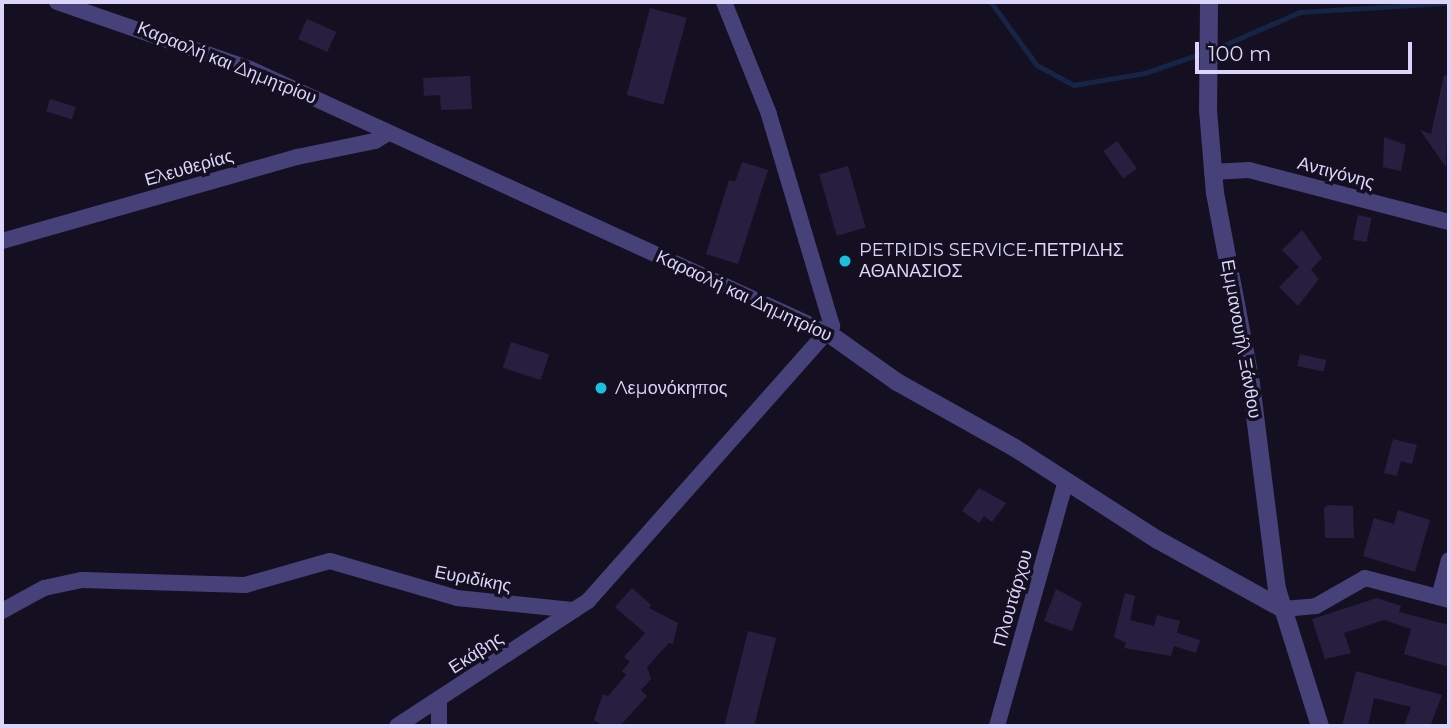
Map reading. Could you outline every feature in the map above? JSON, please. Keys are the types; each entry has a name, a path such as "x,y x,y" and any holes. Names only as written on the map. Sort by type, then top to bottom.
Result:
{"street":[{"name":"Καραολή και Δημητρίου","path":"57,2 228,60 828,333 897,382 1066,480 1158,540 1283,610"},
{"path":"574,610 605,585 832,326 769,114 724,2"},
{"name":"Εμμανουήλ Ξάνθου","path":"1210,2 1207,67 1212,173 1251,384 1283,610"},
{"name":"Ελευθερίας","path":"2,241 297,157 375,141 386,134"},
{"name":"Αντιγόνης","path":"1212,173 1249,170 1449,222"},
{"name":"Πλουτάρχου","path":"997,726 1066,480"},
{"path":"1320,726 1283,610 1317,606 1365,578 1444,598 1449,560"},
{"name":"Ευριδίκης","path":"2,611 44,588 82,580 245,585 330,561 457,598 574,610"},
{"name":"Εκάβης","path":"397,726 574,610"},
{"path":"439,699 439,726"}],"building":[{"path":"650,8 687,18 663,105 627,95"},
{"path":"307,19 336,32 327,52 298,39"},
{"path":"1444,75 1449,76 1446,167 1420,130 1431,134"},
{"path":"470,76 472,109 441,110 440,95 424,96 423,78"},
{"path":"50,99 76,107 72,119 46,111"},
{"path":"1384,137 1406,145 1401,171 1383,167"},
{"path":"1117,141 1137,169 1123,178 1103,151"},
{"path":"742,162 768,170 738,264 706,254 729,180 735,182"},
{"path":"848,166 866,228 837,236 819,174"},
{"path":"1358,215 1372,218 1366,242 1353,239"},
{"path":"1302,230 1322,258 1311,270 1319,279 1298,306 1279,287 1299,267 1282,250"},
{"path":"511,342 549,354 541,380 503,368"},
{"path":"1300,354 1326,360 1324,372 1297,366"},
{"path":"1393,439 1417,445 1412,464 1401,461 1397,476 1384,473"},
{"path":"979,488 1006,503 992,522 984,516 979,523 962,511"},
{"path":"1328,505 1353,506 1354,538 1325,538 1324,508"},
{"path":"1398,510 1430,520 1415,572 1363,556 1374,518 1394,524"},
{"path":"632,588 651,605 649,608 678,623 673,644 669,643 647,667 651,679 641,690 647,696 620,726 603,726 594,720 603,694 608,696 626,675 622,671 630,662 624,657 645,633 615,607"},
{"path":"1056,589 1082,603 1072,631 1044,621"},
{"path":"1125,593 1135,596 1130,620 1154,626 1157,615 1180,621 1177,633 1200,640 1196,653 1174,646 1171,656 1124,648 1126,643 1114,637"},
{"path":"1377,598 1401,606 1399,612 1449,625 1449,667 1404,654 1411,629 1384,620 1344,633 1351,653 1325,659 1312,619"},
{"path":"748,631 776,638 754,726 724,726"},
{"path":"1356,671 1442,695 1430,726 1404,726 1411,707 1374,698 1368,726 1342,726"}],"waterway":[{"path":"991,2 1037,65 1074,85 1145,73 1203,53"},
{"path":"1215,49 1300,12 1449,3"}],"place":[{"name":"PETRIDIS SERVICE-ΠΕΤΡΙΔΗΣ ΑΘΑΝΑΣΙΟΣ","path":"845,261"},
{"name":"Λεμονόκηπος","path":"601,388"}]}
